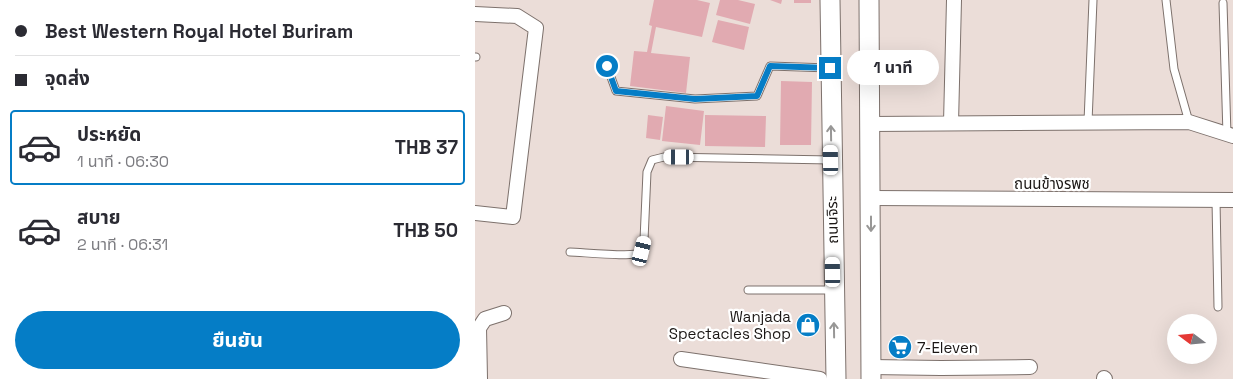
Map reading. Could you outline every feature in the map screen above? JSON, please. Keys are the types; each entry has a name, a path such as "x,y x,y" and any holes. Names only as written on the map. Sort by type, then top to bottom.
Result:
{"main road":[{"name":"ถนนจิระ","path":"830,0 835,379"},
{"path":"869,0 871,373"}],"street":[{"path":"951,123 954,0"},
{"path":"475,14 517,16 536,28 513,217 475,213"},
{"path":"870,124 1189,122 1230,135"},
{"name":"ถนนข้างรพช","path":"871,198 1233,200"},
{"path":"480,379 479,328 485,319 504,314"},
{"path":"681,359 821,379"},
{"path":"871,373 941,368 1031,366"}],"lane":[{"path":"1088,122 1093,0"},
{"path":"1166,0 1174,69 1189,122"},
{"path":"1223,3 1230,135"},
{"path":"607,66 616,91 695,99 757,96 770,66 830,68"},
{"path":"570,252 625,255 642,251 647,172 651,160 664,157 831,160"},
{"path":"1216,200 1218,307"},
{"path":"748,290 834,290"}],"building":[{"path":"654,0 697,0 710,3 702,37 656,27 651,53 690,57 686,93 630,86 634,51 647,52 652,26 649,25"},
{"path":"720,0 738,0 755,4 750,24 716,15"},
{"path":"770,0 782,0 781,4"},
{"path":"794,0 811,0 811,3 794,3"},
{"path":"718,20 749,27 744,50 712,42"},
{"path":"781,81 812,82 811,145 780,145"},
{"path":"666,106 704,111 700,145 662,141"},
{"path":"648,115 663,117 660,140 646,138"},
{"path":"705,115 766,116 765,147 705,146"}],"place":[{"name":"Wanjada Spectacles Shop","path":"808,325"},
{"name":"7-Eleven","path":"900,347"}],"route":[{"path":"607,66 616,91 695,99 757,96 770,66 830,68"}]}
